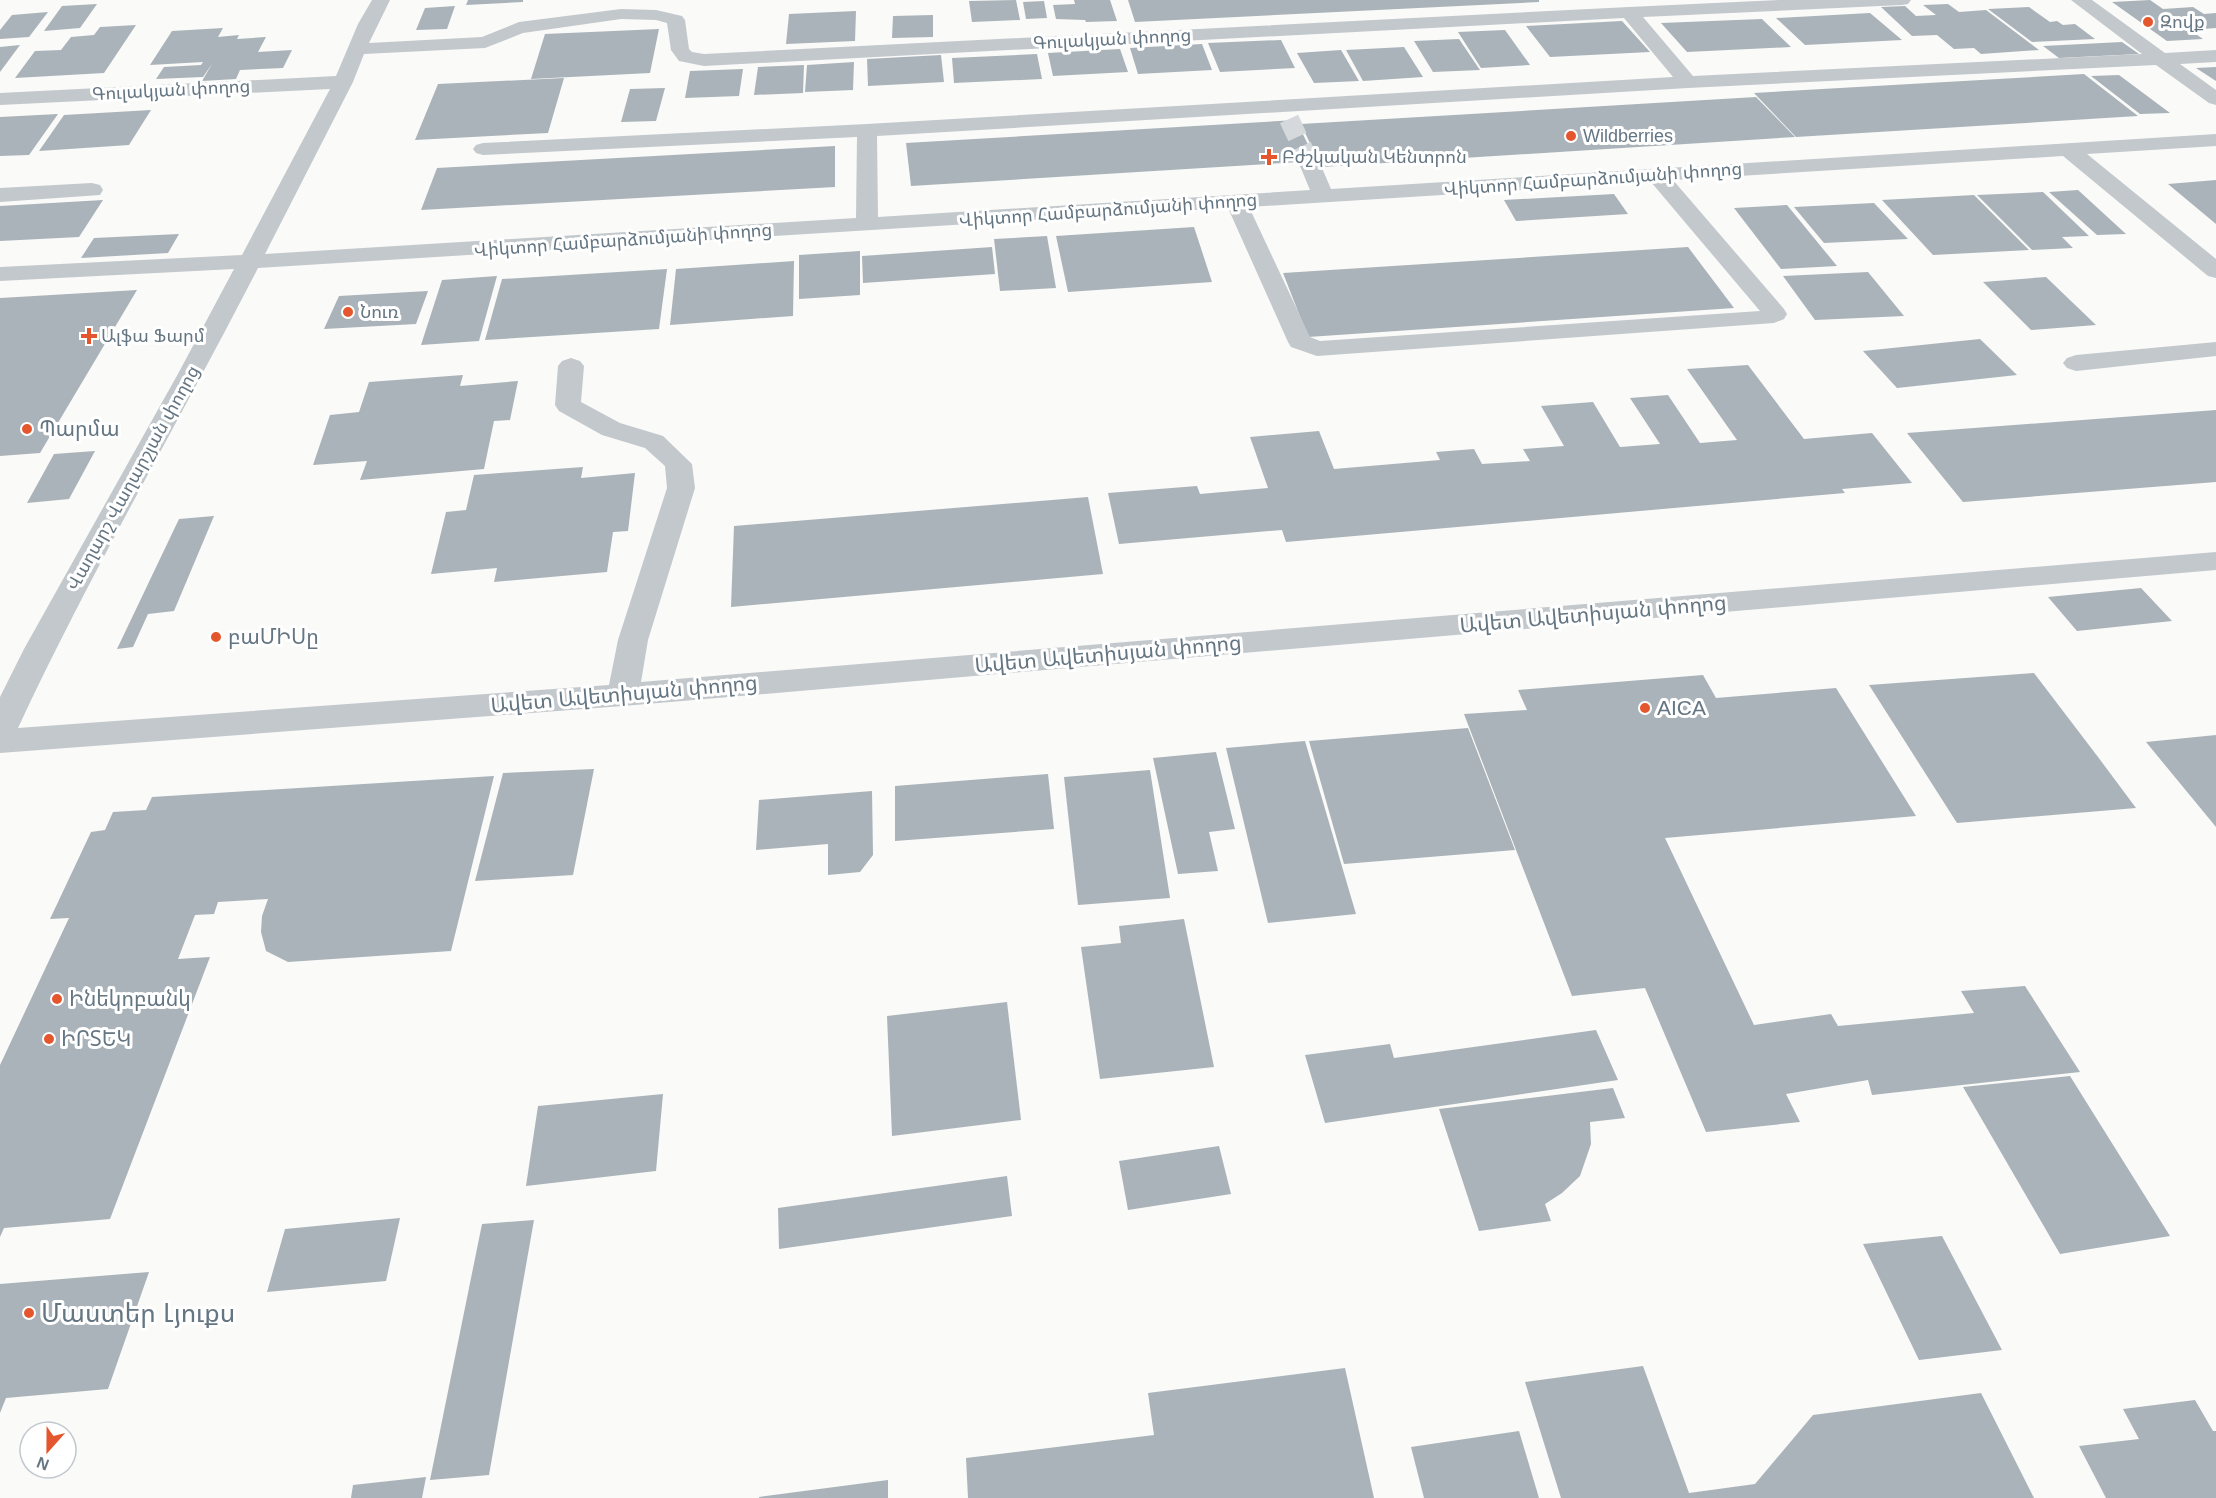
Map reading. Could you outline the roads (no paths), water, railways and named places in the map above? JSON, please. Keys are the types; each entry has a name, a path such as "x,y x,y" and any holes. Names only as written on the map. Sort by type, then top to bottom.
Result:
{"street":[{"name":"Վաղարշ Վաղարշյան փողոց","path":"0,731 39,649 192,372 342,82 381,0"},
{"name":"Գուլակյան փողոց","path":"356,49 485,42 519,27 621,14 656,15 676,20 680,50 686,57 704,60 1902,0"},
{"path":"2080,0 2216,99"},
{"path":"1629,12 1688,82"},
{"path":"483,149 1285,113 1688,82 2216,56"},
{"name":"Գուլակյան փողոց","path":"0,99 342,82"},
{"path":"867,130 867,225"},
{"name":"Վիկտոր Համբարձումյանի փողոց","path":"0,274 247,263 2216,140"},
{"path":"2069,150 2216,271"},
{"path":"1311,166 1323,196"},
{"path":"1236,202 1300,342 1317,349 1766,318 1775,314 1657,175"},
{"path":"0,195 92,190"},
{"path":"2076,363 2216,349"},
{"path":"571,366 568,405 611,429 654,442 678,464 681,488 633,640 623,695"},
{"name":"Ավետ Ավետիսյան փողոց","path":"0,741 623,695 2216,561"}],"tunnel":[{"path":"1289,119 1311,166"}],"place":[{"name":"Զովք","path":"2148,22"},
{"name":"Wildberries","path":"1571,136"},
{"name":"Բժշկական Կենտրոն","path":"1269,157"},
{"name":"Նուռ","path":"348,312"},
{"name":"Ալֆա Ֆարմ","path":"89,336"},
{"name":"Պարմա","path":"27,429"},
{"name":"բաՄԻՍը","path":"216,637"},
{"name":"AICA","path":"1645,708"},
{"name":"Ինեկոբանկ","path":"57,999"},
{"name":"ԻՐՏԵԿ","path":"49,1039"},
{"name":"Մաստեր Լյուքս","path":"29,1313"}]}
